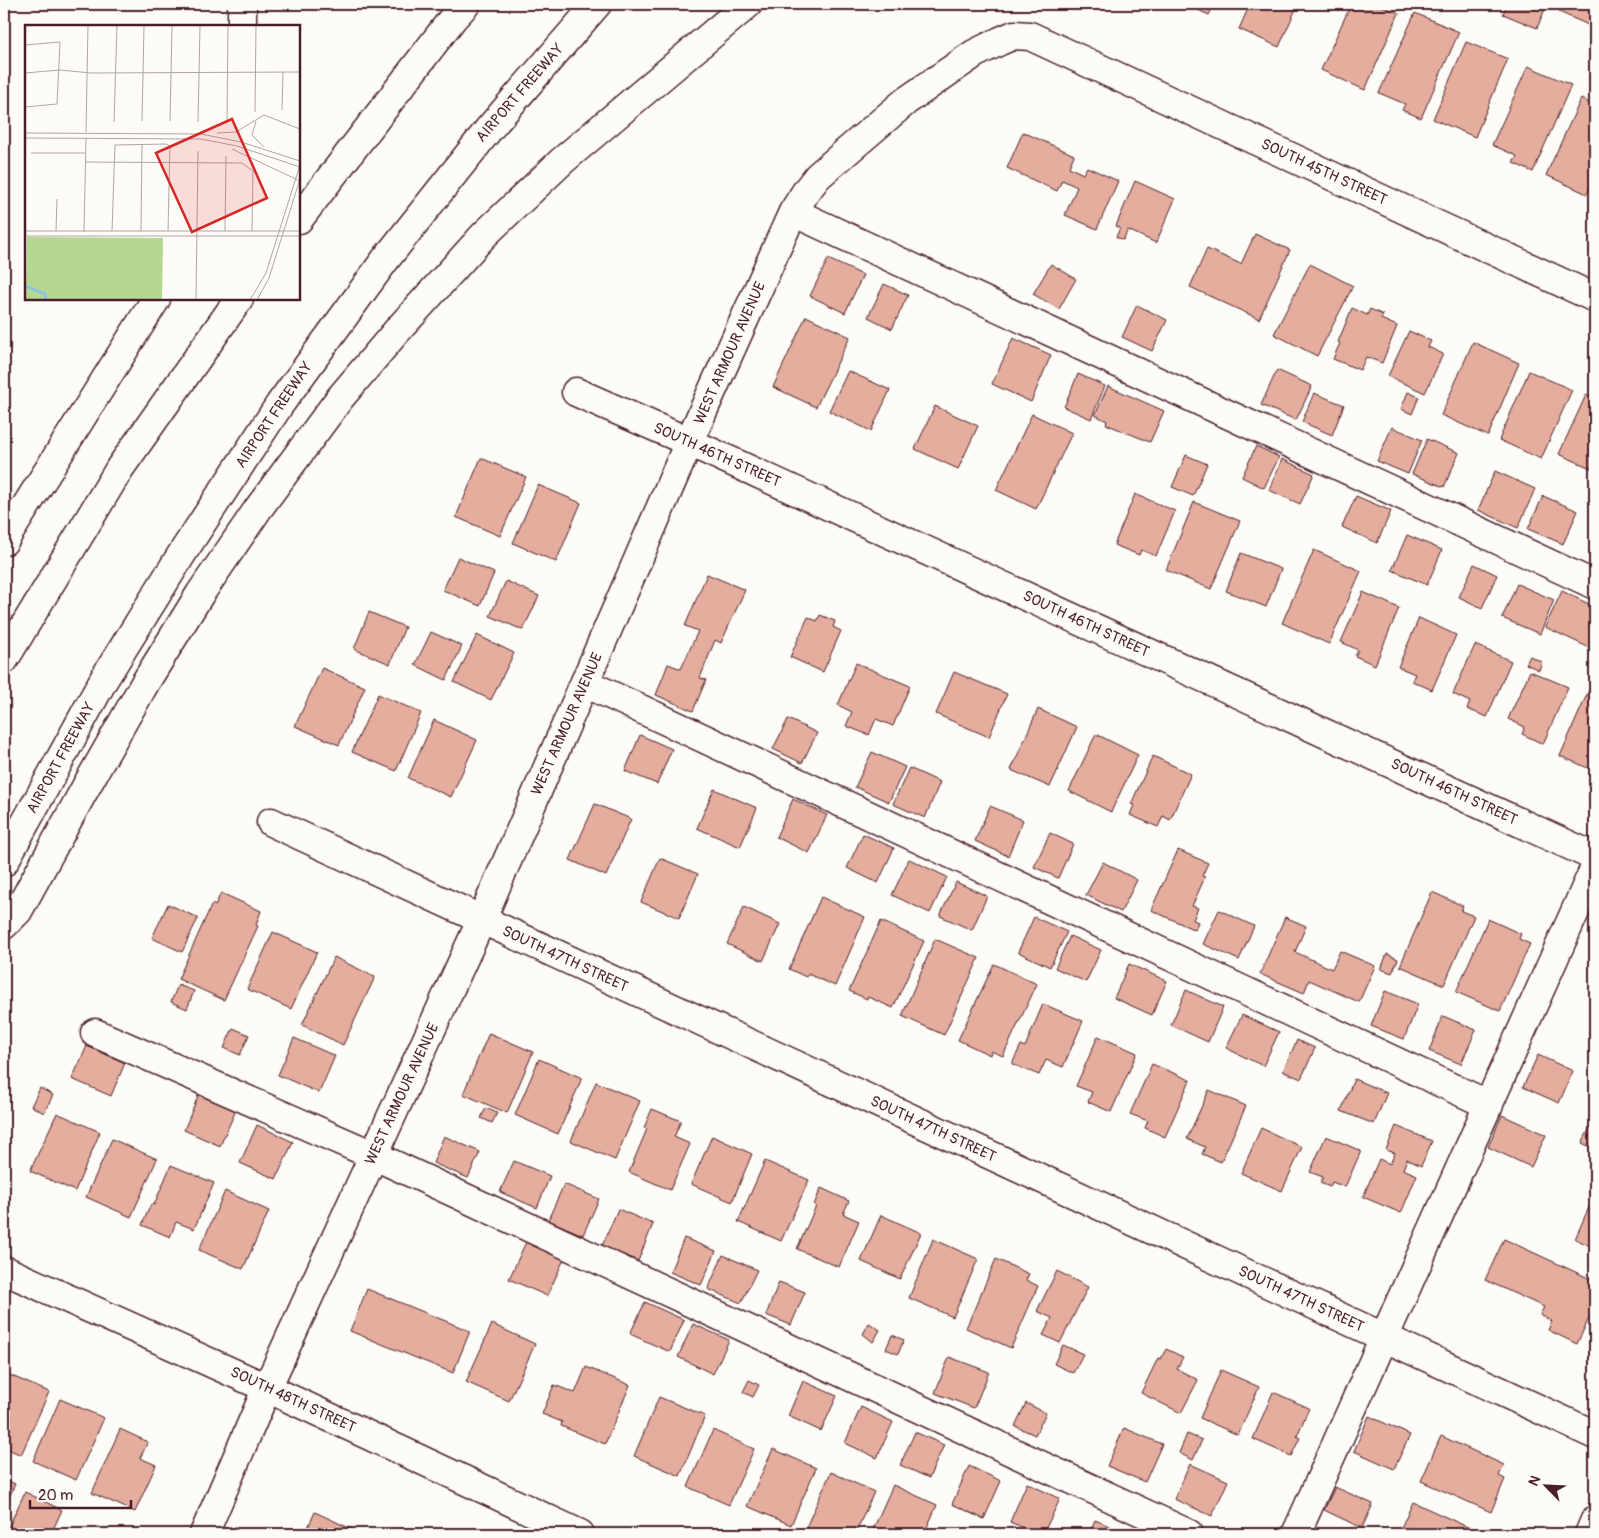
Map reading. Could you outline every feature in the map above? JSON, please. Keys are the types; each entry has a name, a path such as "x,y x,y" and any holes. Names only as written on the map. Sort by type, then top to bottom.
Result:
{"main road":[{"path":"242,4 242,25"},
{"path":"300,218 453,18 466,4"},
{"name":"AIRPORT FREEWAY","path":"4,862 104,679 183,552 280,404 385,260 488,129 598,4"},
{"path":"4,925 18,911 145,683 200,594 258,509 340,398 396,332 484,235 562,161 748,4"},
{"name":"WEST ARMOUR AVENUE","path":"204,1534 267,1388 482,921 690,442 793,212 818,176 906,101 974,54 1014,35 1030,36 1053,46"},
{"name":"SOUTH 45TH STREET","path":"1053,46 1595,298"},
{"path":"793,212 1595,585"},
{"path":"4,541 155,300"},
{"path":"4,660 120,468 238,300"},
{"name":"SOUTH 46TH STREET","path":"576,392 690,442 1595,857"},
{"path":"585,683 1488,1105"},
{"name":"SOUTH 47TH STREET","path":"271,822 1595,1435"},
{"path":"1296,1534 1595,867"},
{"path":"95,1033 374,1155 1189,1534"},
{"name":"SOUTH 48TH STREET","path":"4,1270 267,1388 580,1534"},
{"path":"1589,1534 1595,1520"}],"building":[{"path":"1185,4 1214,4 1209,15"},
{"path":"1250,4 1298,4 1279,47 1239,29"},
{"path":"1351,4 1377,4 1399,13 1365,90 1321,70"},
{"path":"1507,4 1547,4 1537,28 1503,14"},
{"path":"1563,4 1595,4 1595,28 1559,12"},
{"path":"1415,13 1459,32 1421,118 1402,110 1405,104 1379,93"},
{"path":"1466,42 1508,59 1475,137 1433,119"},
{"path":"1528,66 1571,85 1533,172 1513,163 1517,156 1492,145"},
{"path":"1581,99 1595,106 1595,176 1587,194 1546,175"},
{"path":"1023,132 1074,155 1069,167 1083,174 1087,167 1118,181 1097,229 1065,215 1077,187 1062,180 1057,191 1007,168"},
{"path":"1135,181 1175,199 1156,243 1128,230 1123,240 1116,237 1120,228 1116,226"},
{"path":"1255,234 1290,250 1259,319 1190,287 1207,249 1241,264"},
{"path":"828,259 863,275 845,313 810,296"},
{"path":"1051,264 1076,279 1059,309 1033,294"},
{"path":"1310,264 1353,286 1317,356 1274,334"},
{"path":"884,284 908,295 892,329 868,317"},
{"path":"1137,305 1167,320 1152,351 1122,337"},
{"path":"1352,308 1367,315 1370,309 1383,315 1381,319 1397,326 1382,363 1366,357 1360,370 1333,359"},
{"path":"806,316 850,337 816,407 773,387"},
{"path":"1409,331 1431,341 1428,347 1443,354 1425,393 1388,376"},
{"path":"1013,338 1051,355 1031,402 992,384"},
{"path":"1473,342 1519,363 1488,436 1441,415"},
{"path":"1277,370 1312,386 1296,420 1261,405"},
{"path":"848,371 890,390 871,431 829,411"},
{"path":"1529,371 1572,390 1541,459 1499,440"},
{"path":"1078,374 1105,386 1091,419 1064,407"},
{"path":"1108,386 1164,411 1150,442 1106,424 1107,421 1095,415"},
{"path":"1408,392 1419,397 1412,414 1401,409"},
{"path":"1314,393 1344,405 1332,435 1302,422"},
{"path":"1586,395 1595,399 1595,470 1559,454"},
{"path":"935,406 978,426 958,469 915,449"},
{"path":"1032,414 1072,433 1036,509 996,490"},
{"path":"1392,427 1422,440 1408,474 1377,461"},
{"path":"1427,439 1459,453 1444,487 1412,474"},
{"path":"1256,446 1279,457 1264,488 1242,477"},
{"path":"1186,455 1207,464 1193,496 1172,487"},
{"path":"481,458 526,477 500,536 456,517"},
{"path":"1282,459 1314,474 1300,504 1269,490"},
{"path":"1495,471 1535,489 1518,528 1478,510"},
{"path":"538,485 581,503 556,562 513,543"},
{"path":"1135,494 1175,511 1156,556 1141,550 1139,555 1114,545"},
{"path":"1356,496 1391,511 1377,543 1342,527"},
{"path":"1543,496 1578,511 1563,544 1528,529"},
{"path":"1194,502 1240,521 1211,589 1166,570"},
{"path":"1407,535 1442,550 1427,585 1392,570"},
{"path":"1314,550 1361,571 1329,644 1282,623"},
{"path":"1241,553 1281,569 1266,607 1226,591"},
{"path":"458,557 494,573 480,606 443,590"},
{"path":"1474,564 1497,575 1482,608 1459,597"},
{"path":"707,574 745,590 721,643 715,640 700,678 706,680 693,711 656,695 668,664 681,669 698,631 685,626"},
{"path":"506,581 539,596 523,630 490,616"},
{"path":"1517,584 1554,600 1540,634 1502,618"},
{"path":"1562,591 1595,607 1595,642 1592,649 1545,627"},
{"path":"1363,592 1399,608 1375,665 1355,656 1358,650 1341,642"},
{"path":"369,612 405,627 390,664 354,649"},
{"path":"820,615 835,621 833,627 841,631 823,672 790,657 808,617 817,621"},
{"path":"1419,618 1456,635 1432,690 1412,681 1415,674 1398,667"},
{"path":"431,632 462,646 446,680 415,665"},
{"path":"477,635 514,653 491,700 454,682"},
{"path":"1475,645 1511,661 1487,717 1467,709 1470,702 1453,694"},
{"path":"1530,656 1542,662 1539,670 1526,664"},
{"path":"856,663 910,686 893,726 876,719 869,735 846,726 852,712 838,705"},
{"path":"322,668 365,687 339,745 295,726"},
{"path":"1530,671 1568,687 1543,744 1522,734 1525,727 1508,719"},
{"path":"954,672 1007,694 989,737 936,714"},
{"path":"1592,683 1595,685 1595,771 1560,756"},
{"path":"378,694 421,713 396,771 352,752"},
{"path":"1038,709 1077,727 1050,787 1011,770"},
{"path":"788,719 817,733 802,763 773,749"},
{"path":"434,720 477,740 451,797 408,778"},
{"path":"1096,734 1138,755 1111,812 1069,791"},
{"path":"640,735 672,749 657,784 625,771"},
{"path":"872,752 905,767 889,802 855,787"},
{"path":"1153,756 1191,774 1170,820 1163,816 1158,827 1130,815 1134,805 1131,804"},
{"path":"909,768 940,782 925,818 893,804"},
{"path":"714,789 757,808 740,847 697,828"},
{"path":"793,799 827,815 809,853 776,837"},
{"path":"595,804 631,819 606,876 570,860"},
{"path":"990,806 1023,820 1008,856 975,841"},
{"path":"1050,833 1073,844 1058,878 1034,867"},
{"path":"863,834 894,848 878,883 847,868"},
{"path":"1178,850 1208,863 1202,876 1205,877 1192,906 1198,908 1193,920 1198,922 1195,930 1151,910"},
{"path":"660,858 698,874 679,918 641,902"},
{"path":"909,859 947,877 930,913 892,895"},
{"path":"1103,862 1137,880 1121,912 1086,895"},
{"path":"956,882 987,896 972,930 940,916"},
{"path":"1432,892 1463,906 1461,911 1474,916 1444,985 1400,966"},
{"path":"221,893 261,911 256,925 258,926 224,1000 178,979 212,904 215,906"},
{"path":"821,897 865,917 835,986 808,974 806,977 789,969"},
{"path":"168,904 198,918 182,952 152,938"},
{"path":"744,907 780,924 763,961 727,944"},
{"path":"1219,910 1254,926 1239,960 1203,944"},
{"path":"1034,917 1067,932 1050,967 1018,952"},
{"path":"1285,917 1306,926 1295,952 1332,969 1340,951 1375,966 1359,1002 1309,980 1304,993 1260,974"},
{"path":"1488,919 1521,934 1519,939 1530,944 1500,1011 1456,992"},
{"path":"881,921 924,941 893,1008 849,991"},
{"path":"273,932 317,952 291,1009 247,989"},
{"path":"1070,936 1101,950 1086,982 1055,968"},
{"path":"935,939 979,958 944,1035 902,1016"},
{"path":"1387,954 1398,959 1392,973 1381,969"},
{"path":"334,957 375,977 343,1045 302,1025"},
{"path":"994,964 1037,984 1003,1056 991,1051 990,1055 958,1040"},
{"path":"1129,964 1167,981 1152,1015 1114,998"},
{"path":"178,985 194,991 187,1009 171,1002"},
{"path":"1186,990 1223,1007 1208,1042 1171,1025"},
{"path":"1385,991 1418,1004 1404,1039 1371,1026"},
{"path":"1043,1004 1083,1021 1063,1067 1046,1060 1039,1075 1012,1064 1021,1045 1025,1047"},
{"path":"1242,1015 1279,1032 1263,1066 1226,1048"},
{"path":"1443,1016 1476,1030 1461,1064 1429,1051"},
{"path":"233,1028 249,1035 240,1055 224,1048"},
{"path":"489,1033 533,1052 507,1113 463,1094"},
{"path":"1098,1036 1137,1053 1111,1112 1088,1102 1092,1092 1076,1086"},
{"path":"294,1038 335,1056 319,1093 278,1075"},
{"path":"1297,1040 1315,1048 1301,1079 1283,1071"},
{"path":"87,1046 125,1063 111,1096 72,1079"},
{"path":"1538,1055 1573,1071 1559,1103 1523,1087"},
{"path":"539,1059 582,1078 558,1134 515,1115"},
{"path":"1152,1064 1190,1080 1165,1137 1145,1128 1148,1121 1130,1114"},
{"path":"1354,1079 1387,1093 1374,1124 1341,1111"},
{"path":"596,1082 640,1101 615,1160 571,1141"},
{"path":"40,1088 53,1095 44,1113 31,1106"},
{"path":"1209,1090 1246,1106 1221,1162 1202,1154 1205,1147 1187,1139"},
{"path":"199,1094 236,1110 220,1146 184,1130"},
{"path":"486,1108 497,1113 492,1123 481,1118"},
{"path":"652,1109 681,1121 674,1137 690,1144 670,1190 629,1172 647,1129 644,1128"},
{"path":"57,1113 100,1132 75,1191 30,1171"},
{"path":"1502,1115 1546,1135 1531,1167 1488,1147"},
{"path":"1595,1120 1595,1149 1582,1143"},
{"path":"257,1125 293,1142 276,1179 240,1163"},
{"path":"1396,1126 1432,1141 1421,1166 1407,1159 1403,1169 1417,1175 1401,1213 1363,1197 1379,1159 1390,1164 1395,1153 1386,1150"},
{"path":"1261,1128 1302,1147 1282,1191 1241,1173"},
{"path":"444,1136 480,1152 468,1178 433,1163"},
{"path":"712,1136 752,1154 732,1202 691,1184"},
{"path":"1326,1136 1361,1151 1345,1187 1332,1182 1330,1187 1320,1183 1323,1177 1310,1172"},
{"path":"112,1139 157,1159 131,1217 86,1197"},
{"path":"514,1161 550,1176 537,1208 500,1192"},
{"path":"765,1161 809,1180 781,1241 738,1222"},
{"path":"171,1165 214,1183 194,1229 176,1222 170,1237 142,1225 151,1204 154,1205"},
{"path":"1595,1180 1595,1248 1575,1239 1593,1198 1589,1196"},
{"path":"564,1184 599,1199 583,1235 548,1220"},
{"path":"821,1188 849,1201 843,1214 859,1221 839,1267 797,1249 816,1206 814,1205"},
{"path":"225,1191 269,1211 243,1269 199,1250"},
{"path":"618,1209 653,1224 638,1261 602,1246"},
{"path":"881,1215 921,1233 900,1279 861,1261"},
{"path":"684,1238 716,1251 701,1285 670,1272"},
{"path":"933,1239 978,1259 953,1317 909,1298"},
{"path":"1504,1239 1595,1281 1595,1305 1577,1344 1548,1330 1552,1321 1540,1315 1544,1307 1485,1280"},
{"path":"526,1242 564,1259 547,1296 509,1279"},
{"path":"723,1255 757,1270 741,1303 708,1289"},
{"path":"996,1259 1029,1274 1026,1280 1038,1286 1011,1348 966,1328"},
{"path":"1057,1271 1088,1287 1060,1343 1043,1335 1052,1318 1037,1311"},
{"path":"779,1282 805,1292 791,1325 766,1315"},
{"path":"367,1289 470,1331 453,1373 350,1331"},
{"path":"645,1302 684,1320 670,1352 630,1334"},
{"path":"869,1323 880,1330 873,1342 863,1334"},
{"path":"492,1324 535,1344 509,1401 466,1382"},
{"path":"693,1324 729,1340 713,1374 678,1357"},
{"path":"892,1335 904,1340 898,1354 886,1349"},
{"path":"1063,1345 1083,1354 1073,1373 1054,1364"},
{"path":"1166,1349 1183,1357 1177,1369 1198,1380 1181,1413 1141,1393 1158,1358 1161,1359"},
{"path":"949,1357 989,1372 974,1408 935,1393"},
{"path":"586,1367 630,1385 605,1444 561,1426 562,1422 542,1414 554,1385 575,1393"},
{"path":"1221,1370 1259,1387 1238,1435 1200,1418"},
{"path":"5,1373 49,1392 21,1455 4,1447"},
{"path":"749,1380 759,1385 753,1397 743,1392"},
{"path":"803,1381 837,1396 821,1431 788,1416"},
{"path":"1273,1392 1309,1408 1297,1436 1300,1438 1291,1456 1253,1439"},
{"path":"659,1397 705,1416 680,1476 634,1456"},
{"path":"60,1399 104,1418 76,1480 33,1461"},
{"path":"1026,1403 1046,1413 1035,1435 1015,1426"},
{"path":"861,1407 893,1422 877,1458 845,1443"},
{"path":"1369,1416 1410,1435 1394,1469 1354,1451"},
{"path":"1124,1428 1162,1444 1145,1482 1107,1466"},
{"path":"120,1429 148,1442 140,1458 156,1465 135,1512 92,1493"},
{"path":"713,1430 754,1449 729,1505 688,1487"},
{"path":"915,1432 944,1445 929,1478 900,1465"},
{"path":"1187,1434 1202,1440 1193,1460 1179,1453"},
{"path":"1441,1436 1504,1465 1499,1476 1505,1479 1491,1512 1421,1481"},
{"path":"773,1449 816,1468 791,1525 747,1506"},
{"path":"1190,1464 1228,1481 1212,1516 1174,1499"},
{"path":"969,1466 1001,1481 984,1519 952,1504"},
{"path":"831,1472 874,1492 855,1534 803,1534"},
{"path":"4,1479 15,1484 4,1509"},
{"path":"1027,1483 1060,1499 1043,1534 1038,1534 1010,1522"},
{"path":"893,1485 937,1505 924,1534 871,1534"},
{"path":"1335,1487 1373,1504 1362,1528 1324,1510"},
{"path":"25,1492 62,1510 51,1534 20,1534 8,1528"},
{"path":"1413,1502 1474,1530 1472,1534 1398,1534"},
{"path":"315,1512 362,1534 305,1534"},
{"path":"1095,1520 1126,1533 1089,1534"}]}
